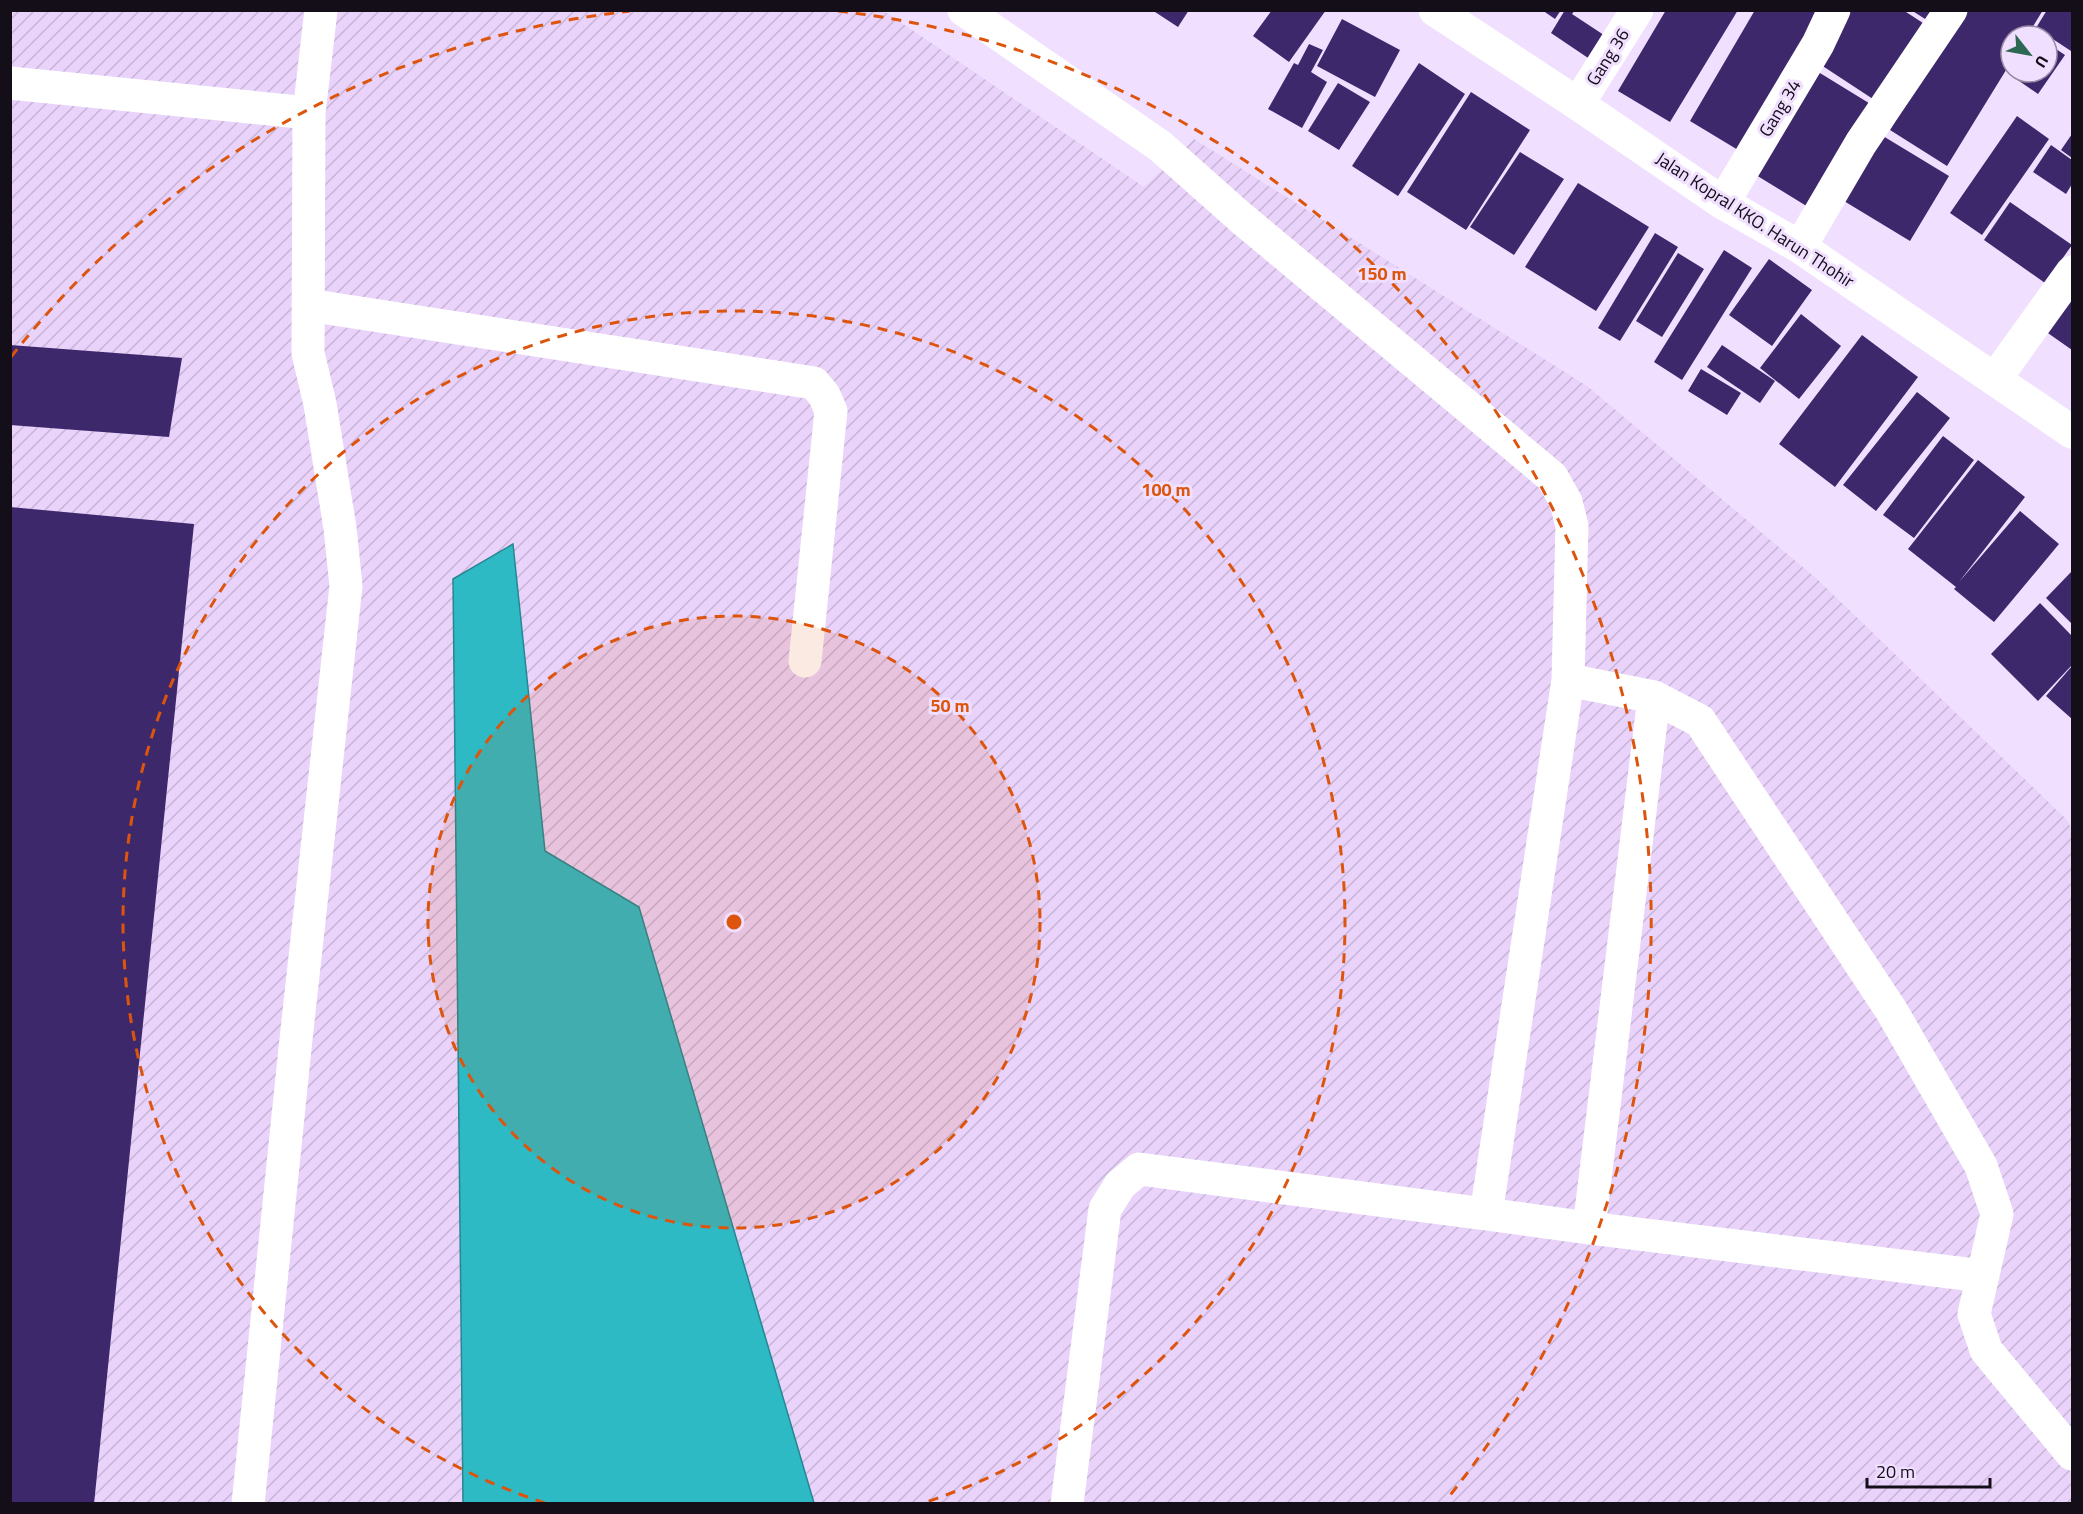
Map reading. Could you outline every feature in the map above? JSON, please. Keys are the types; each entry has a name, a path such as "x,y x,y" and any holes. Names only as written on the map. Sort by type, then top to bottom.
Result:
{"street":[{"path":"249,1503 295,1051 346,586 340,528 322,415 308,353 309,113 321,10"},
{"path":"964,10 1160,146 1240,217 1552,477 1566,502 1572,526 1568,680 1486,1214"},
{"name":"Jalan Kopral KKO. Harun Thohir","path":"1436,10 1468,21 1578,104 1723,203 1800,247 2073,432"},
{"name":"Gang 36","path":"1578,104 1637,10"},
{"name":"Gang 34","path":"1723,203 1818,44 1834,10"},
{"path":"1800,247 1861,143 1951,10"},
{"path":"10,83 309,113"},
{"path":"1995,380 2073,272"},
{"path":"308,305 814,383 824,395 831,411 805,661"},
{"path":"1568,680 1654,697 1700,721 1891,1010 1981,1166 1997,1214 1974,1314 1986,1350 2073,1454"},
{"path":"1589,1228 1654,697"},
{"path":"1067,1503 1105,1209 1120,1185 1139,1169 1589,1228 1983,1276"}],"shaded area":[{"path":"10,11 884,11 1144,187 1194,139 1587,386 1817,579 2066,819 2072,829 2072,1503 814,1503 639,907 545,851 513,545 453,579 463,1503 11,1503"},
{"path":"513,544 545,851 639,907 814,1503 463,1503 453,579"}],"building":[{"path":"1152,10 1189,10 1178,27"},
{"path":"1272,10 1326,10 1289,62 1253,36"},
{"path":"1542,10 1561,10 1555,19"},
{"path":"1565,10 1575,10 1572,14 1613,41 1597,64 1551,33"},
{"path":"1666,10 1738,10 1670,122 1618,91"},
{"path":"1755,10 1828,10 1743,153 1690,121"},
{"path":"1848,10 1903,10 1926,25 1876,101 1815,61"},
{"path":"1911,10 1946,10 1936,26"},
{"path":"1963,10 2043,10 2034,24 1999,24 1999,82 1947,166 1890,130"},
{"path":"2047,10 2072,10 2071,51 2059,43 2059,24 2038,24"},
{"path":"1342,19 1400,50 1375,97 1317,66"},
{"path":"1309,44 1323,50 1311,72 1327,82 1302,128 1268,109 1294,63 1298,65"},
{"path":"2059,51 2065,55 2059,64"},
{"path":"1419,63 1465,94 1398,196 1352,166"},
{"path":"1815,70 1877,108 1813,210 1751,172"},
{"path":"1338,83 1370,102 1339,150 1308,131"},
{"path":"2024,84 2045,84 2038,94"},
{"path":"1471,92 1530,130 1466,230 1407,192"},
{"path":"2017,116 2049,139 1982,235 1950,213"},
{"path":"1878,133 1949,176 1910,241 1839,198"},
{"path":"2072,134 2072,158 2061,150"},
{"path":"2051,145 2072,160 2072,184 2066,194 2033,172"},
{"path":"1520,152 1564,179 1514,255 1470,227"},
{"path":"1578,183 1649,227 1596,311 1525,267"},
{"path":"2010,202 2072,245 2045,283 1984,240"},
{"path":"1655,233 1678,247 1620,341 1598,328"},
{"path":"1724,250 1752,268 1682,380 1654,362"},
{"path":"1678,253 1704,269 1662,337 1636,321"},
{"path":"1769,259 1812,290 1772,346 1729,315"},
{"path":"2072,291 2072,350 2045,331"},
{"path":"1801,314 1841,346 1799,399 1760,368"},
{"path":"1862,335 1918,377 1835,487 1779,444"},
{"path":"10,345 182,358 169,437 10,425"},
{"path":"1722,345 1775,381 1760,403 1707,367"},
{"path":"1701,369 1741,393 1727,415 1688,391"},
{"path":"1917,392 1950,418 1876,511 1843,485"},
{"path":"1943,436 1974,460 1914,538 1883,515"},
{"path":"1978,460 2025,497 1959,582 2020,511 2059,544 1994,622 1954,589 1956,587 1908,549"},
{"path":"10,507 194,524 94,1504 10,1504"},
{"path":"2072,571 2072,624 2046,598"},
{"path":"2040,603 2072,636 2072,665 2038,701 1991,654"},
{"path":"2072,666 2072,719 2046,696"}]}
